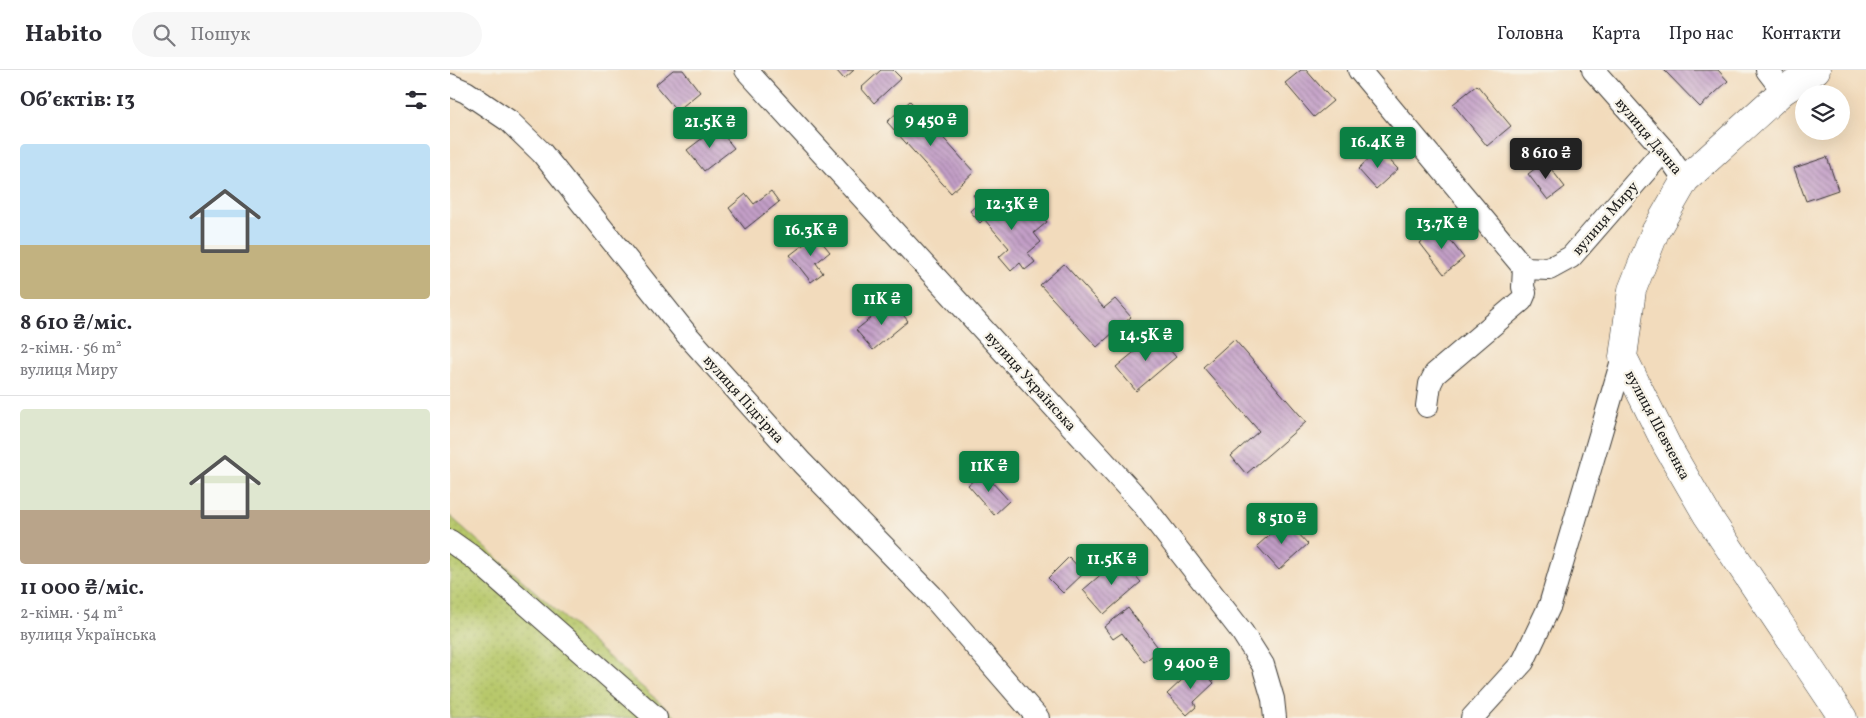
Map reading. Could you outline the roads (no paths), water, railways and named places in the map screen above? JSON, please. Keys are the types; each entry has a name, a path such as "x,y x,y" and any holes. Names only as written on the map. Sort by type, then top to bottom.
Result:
{"street":[{"name":"вулиця Українська","path":"746,70 1141,502 1242,632 1263,665 1273,699 1275,718"},
{"path":"1358,70 1524,268 1523,287 1525,293 1522,300 1435,374 1430,384 1427,406"},
{"name":"вулиця Дачна","path":"1593,70 1664,150 1685,180"},
{"name":"вулиця Шевченка","path":"1817,70 1775,80 1685,180 1655,232 1632,290 1623,357 1667,446 1707,515 1843,718"},
{"name":"вулиця Підгірна","path":"450,85 466,92 508,120 542,153 688,336 802,463 932,596 1038,718"},
{"name":"вулиця Миру","path":"1524,268 1549,269 1571,257 1664,150"},
{"path":"1472,718 1523,662 1550,605 1623,357"},
{"path":"450,541 481,564 656,718"}]}
